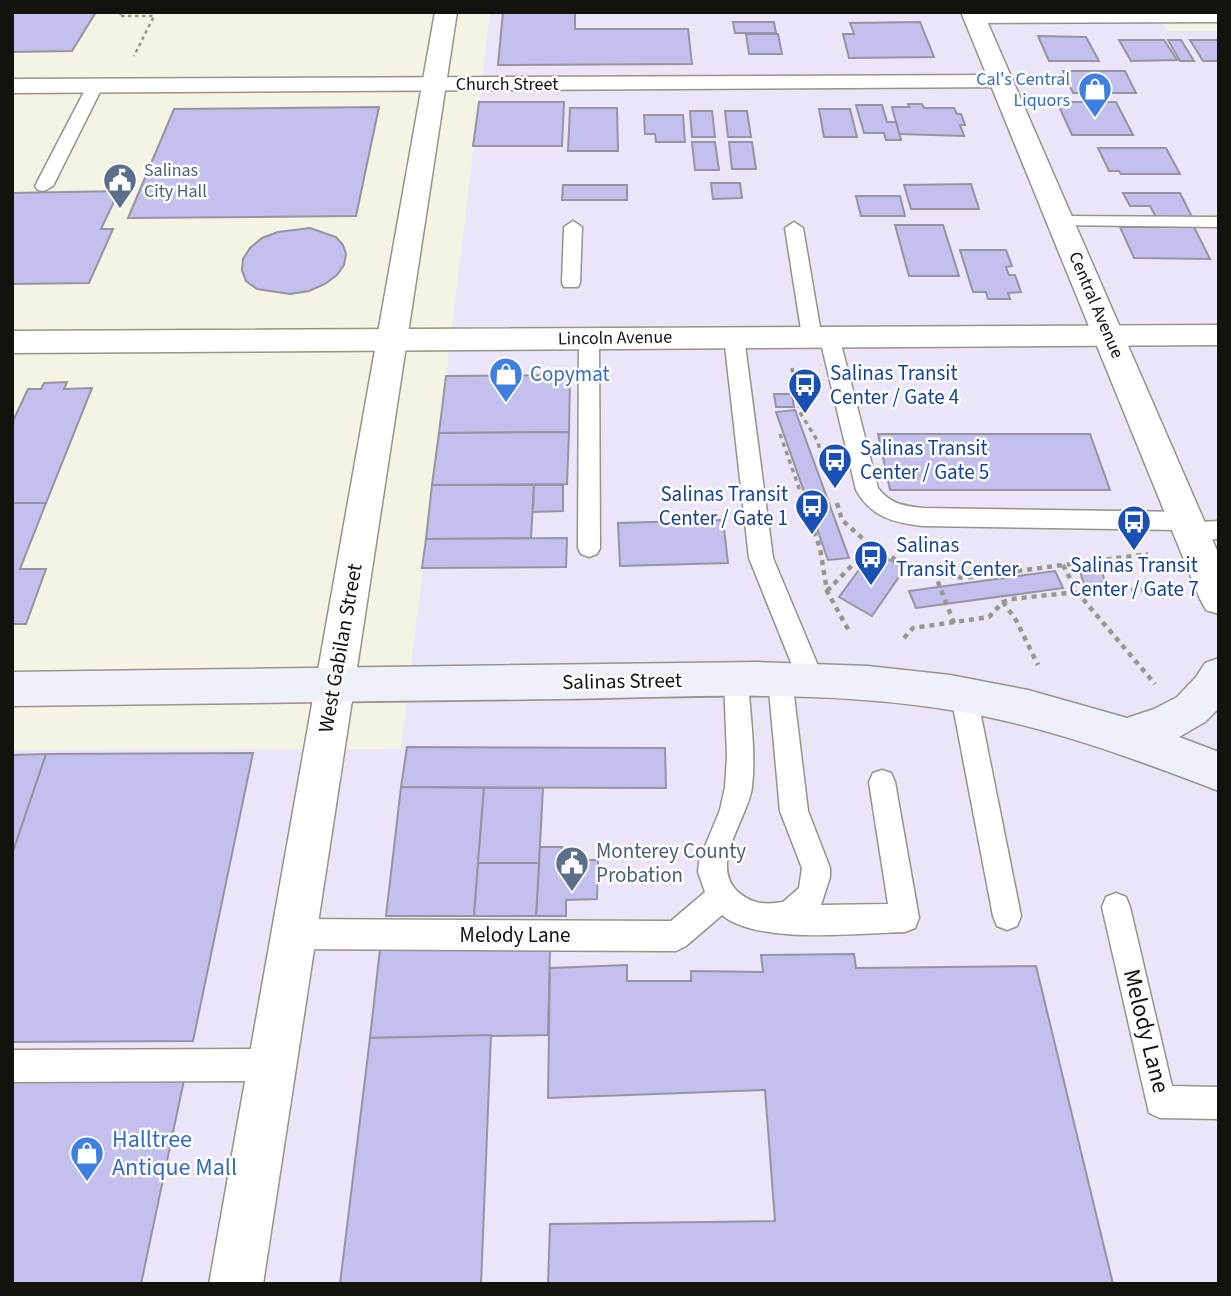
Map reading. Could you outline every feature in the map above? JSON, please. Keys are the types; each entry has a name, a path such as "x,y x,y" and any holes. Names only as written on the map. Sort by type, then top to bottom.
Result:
{"main road":[{"path":"1126,737 1163,724 1193,709 1201,703 1219,675"},
{"name":"Salinas Street","path":"12,689 736,679 795,679 915,687 1027,709 1126,737 1219,772"}],"street":[{"name":"West Gabilan Street","path":"236,1284 446,12"},
{"path":"973,14 1219,15"},
{"name":"Central Avenue","path":"973,14 1109,335 1199,527 1219,599"},
{"name":"Church Street","path":"12,86 1001,82"},
{"name":"Lincoln Avenue","path":"12,342 1219,335"}],"lane":[{"path":"44,186 95,86"},
{"path":"1060,221 1219,222"},
{"path":"571,283 573,227"},
{"path":"794,228 820,336 867,491 883,508 906,516 1199,527"},
{"path":"734,337 761,558 795,679 794,811 799,829 814,858 816,875 813,892 803,906 789,916 772,920"},
{"path":"589,339 589,548"},
{"path":"736,679 739,783 732,816 714,850 712,866 715,883 737,910 754,918 772,920 905,918 882,782"},
{"path":"964,696 1007,916"},
{"name":"Melody Lane","path":"292,934 676,936 723,895"},
{"name":"Melody Lane","path":"1116,907 1160,1102 1219,1103"},
{"path":"12,1066 272,1065"}],"path":[{"path":"122,12 119,16 154,16 133,59"},
{"path":"779,431 820,548 827,591 849,631"},
{"path":"827,591 871,546"},
{"path":"1063,565 1076,592 1156,685"},
{"path":"934,572 954,623"},
{"path":"904,638 913,628 989,617 1003,602 1076,592 1162,590"},
{"path":"1003,602 1016,620 1038,665"}],"shaded area":[{"path":"490,12 1156,12 1168,31 1219,31 1219,1284 12,1284 12,750 401,749"}],"building":[{"path":"12,12 96,12 72,51 12,52"},
{"path":"503,12 575,12 575,29 688,29 692,64 498,65"},
{"path":"733,22 774,22 776,33 735,33"},
{"path":"920,22 934,57 849,58 843,34 854,34 850,23"},
{"path":"746,34 778,34 782,54 749,54"},
{"path":"1038,36 1086,37 1099,61 1049,61"},
{"path":"1119,40 1164,40 1177,60 1131,61"},
{"path":"1168,40 1181,40 1194,61 1180,61"},
{"path":"1190,40 1219,40 1219,61 1203,61"},
{"path":"1063,71 1125,71 1136,93 1073,93"},
{"path":"479,102 564,102 562,146 473,146"},
{"name":"Cal's Central Liquors","path":"1057,102 1116,102 1133,135 1072,135"},
{"path":"908,104 922,104 924,108 954,108 957,114 961,114 965,125 960,125 964,136 899,134 892,107 909,107"},
{"path":"856,105 882,105 887,122 896,122 901,140 886,140 884,133 864,133"},
{"path":"379,107 356,216 128,218 174,109"},
{"path":"570,108 617,108 618,151 568,151"},
{"path":"819,109 850,109 857,137 824,137"},
{"path":"690,111 712,111 715,137 692,137"},
{"path":"725,111 747,111 751,137 728,137"},
{"path":"644,115 683,115 685,142 656,142 655,134 645,134"},
{"path":"692,142 715,142 719,170 695,170"},
{"path":"729,142 752,142 756,169 732,169"},
{"path":"1098,148 1166,148 1180,174 1121,174 1119,171 1109,171"},
{"path":"711,183 740,183 742,198 713,199"},
{"path":"971,184 979,209 911,209 904,185"},
{"path":"563,185 627,185 627,200 562,200"},
{"path":"119,191 101,229 113,229 89,283 12,284 12,193"},
{"path":"1123,193 1180,193 1192,217 1156,217 1150,206 1130,206"},
{"path":"856,196 900,196 905,216 861,216"},
{"path":"895,225 943,225 959,276 909,276"},
{"path":"1120,227 1194,227 1210,259 1134,258"},
{"path":"310,228 336,237 343,245 346,254 344,265 337,275 309,291 290,294 257,289 246,281 242,270 243,259 250,248 262,238 278,232"},
{"path":"960,250 1006,250 1012,266 1006,267 1009,275 1015,275 1021,292 1008,293 1010,299 988,299 986,292 973,292"},
{"name":"Copymat","path":"570,375 569,432 439,433 446,376"},
{"path":"67,382 64,389 92,388 46,503 12,503 12,423 28,389 41,389 44,383"},
{"path":"774,394 792,394 794,407 776,407"},
{"path":"795,410 849,558 828,560 776,412"},
{"path":"569,432 567,484 432,485 439,433"},
{"path":"878,434 1090,434 1110,490 890,490"},
{"path":"432,485 534,485 531,538 426,539"},
{"path":"534,485 563,485 563,511 533,512"},
{"path":"12,503 46,503 20,569 46,569 26,624 12,624"},
{"path":"723,520 728,563 620,566 618,523"},
{"path":"567,538 566,567 422,568 426,539"},
{"path":"873,551 905,568 872,616 839,597"},
{"path":"1079,568 1101,568 1106,586 1084,585"},
{"path":"1055,571 1063,588 916,608 909,591"},
{"path":"407,747 665,748 666,788 401,787"},
{"path":"253,753 193,1041 12,1042 12,854 46,754"},
{"path":"46,754 12,854 12,755"},
{"path":"401,787 484,788 474,916 386,916"},
{"path":"484,788 543,788 539,863 478,863"},
{"path":"540,847 562,847 562,860 598,860 597,899 566,900 566,916 536,916"},
{"path":"478,863 539,863 536,916 474,916"},
{"path":"550,947 548,1035 370,1038 380,949"},
{"path":"854,954 856,968 1036,966 1113,1284 548,1284 550,1224 775,1221 765,1090 548,1098 550,968 627,965 627,981 691,981 691,971 763,972 761,955"},
{"path":"491,1035 481,1284 340,1284 370,1038"},
{"name":"Halltree Antique Mall","path":"184,1080 141,1284 12,1284 12,1082"}],"place":[{"name":"Cal's Central Liquors","path":"1095,119"},
{"name":"Salinas City Hall","path":"120,210"},
{"name":"Copymat","path":"506,404"},
{"name":"Salinas Transit Center / Gate 4","path":"805,415"},
{"name":"Salinas Transit Center / Gate 5","path":"835,490"},
{"name":"Salinas Transit Center / Gate 1","path":"812,536"},
{"name":"Salinas Transit Center / Gate 7","path":"1134,552"},
{"name":"Salinas Transit Center","path":"871,587"},
{"name":"Monterey County Probation","path":"572,893"},
{"name":"Halltree Antique Mall","path":"87,1183"}]}
